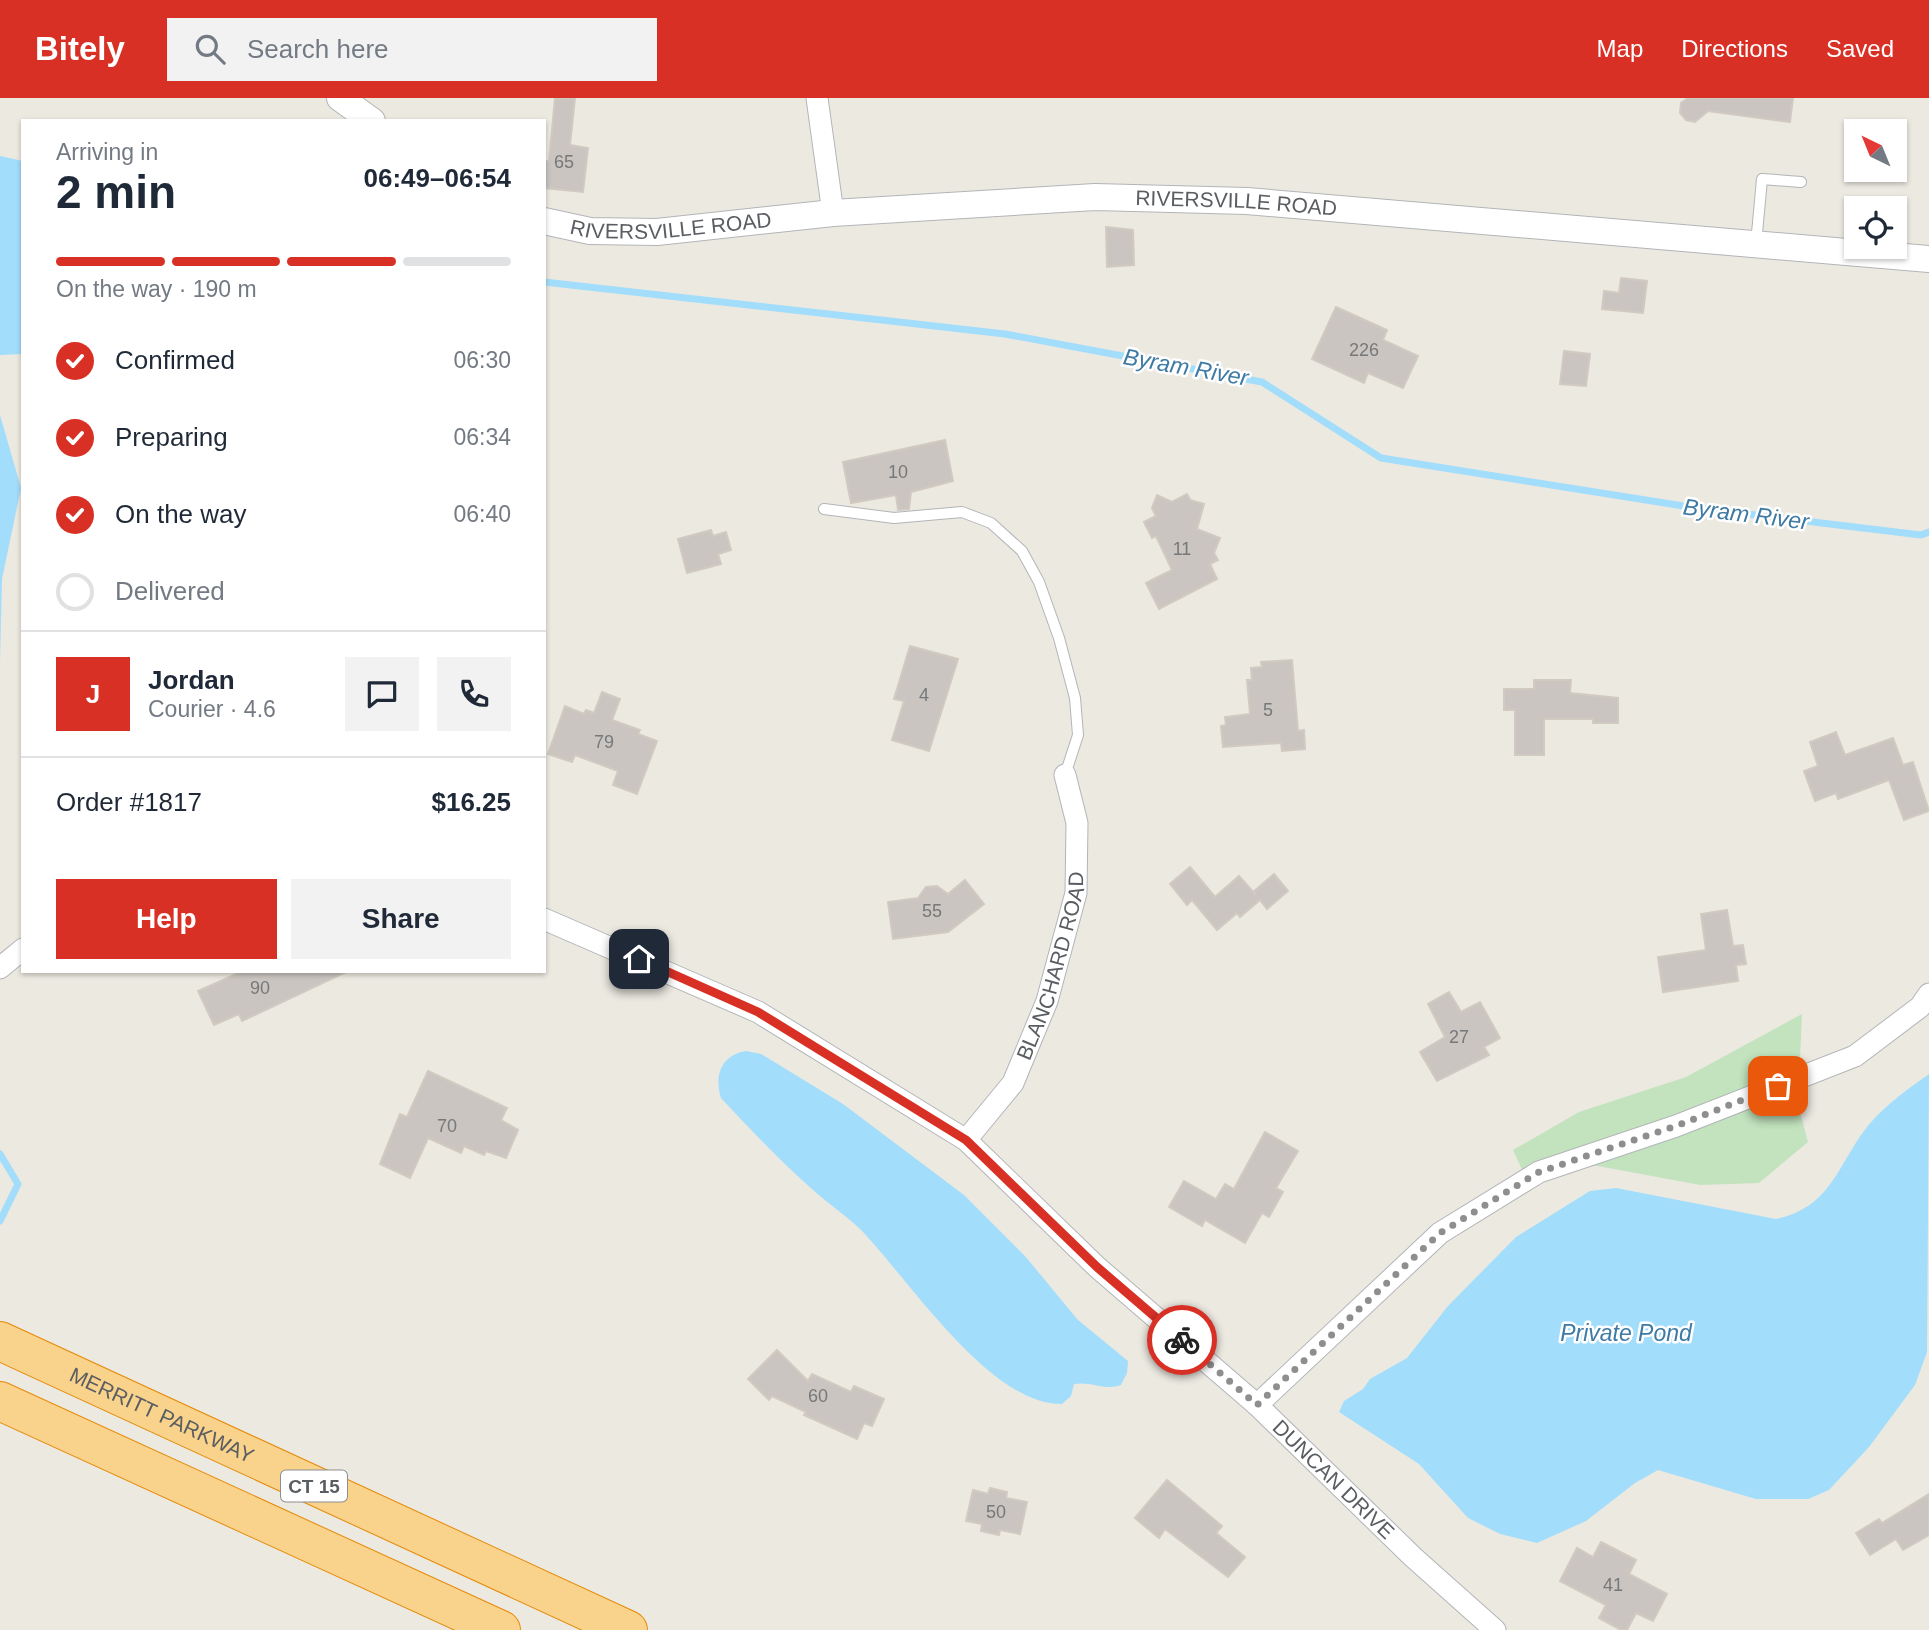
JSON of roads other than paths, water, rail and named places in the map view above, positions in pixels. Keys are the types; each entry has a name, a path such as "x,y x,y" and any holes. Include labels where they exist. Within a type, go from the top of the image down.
{"highway":[{"name":"MERRITT PARKWAY","path":"0,1341 628,1630"},
{"name":"CT 15","path":"0,1401 501,1630"}],"street":[{"path":"340,98 369,119"},
{"path":"817,98 833,213"},
{"name":"RIVERSVILLE ROAD","path":"546,221 590,231 657,232 833,213 1096,197 1247,201 1929,259"},
{"name":"BLANCHARD ROAD","path":"966,1140 1013,1083 1047,1001 1067,929 1076,892 1077,823 1065,775"},
{"name":"DUNCAN DRIVE","path":"546,920 758,1012 966,1140 1097,1267 1257,1405 1413,1557 1495,1630"},
{"path":"0,968 21,950"},
{"path":"1257,1405 1440,1233 1539,1172 1676,1126 1855,1056 1920,1007 1929,994"}],"lane":[{"path":"1756,244 1762,179 1801,182"},
{"path":"824,509 894,517 962,512 991,523 1022,551 1047,605 1075,698 1078,735 1065,775"}],"water":[{"path":"0,156 21,161 21,354 0,355"},
{"path":"0,415 21,488 2,579 0,662"},
{"path":"746,1051 761,1054 843,1104 964,1195 1025,1256 1078,1320 1128,1361 1127,1373 1121,1385 1109,1387 1074,1384 1071,1396 1062,1404 1034,1399 1006,1384 979,1362 926,1306 861,1230 788,1167 721,1098 718,1082 725,1062 737,1053"},
{"name":"Private Pond","path":"1929,1074 1927,1352 1915,1385 1869,1447 1829,1490 1808,1499 1756,1499 1658,1470 1635,1483 1586,1521 1537,1543 1500,1534 1468,1518 1419,1464 1339,1412 1344,1401 1363,1389 1370,1379 1407,1358 1448,1306 1516,1237 1590,1191 1616,1188 1776,1219 1793,1214 1807,1207 1828,1187 1875,1117"}],"waterway":[{"name":"Byram River","path":"546,282 1005,334 1262,382 1381,458 1690,507 1921,535 1929,532"},
{"path":"0,1154 18,1184 0,1221"}]}
